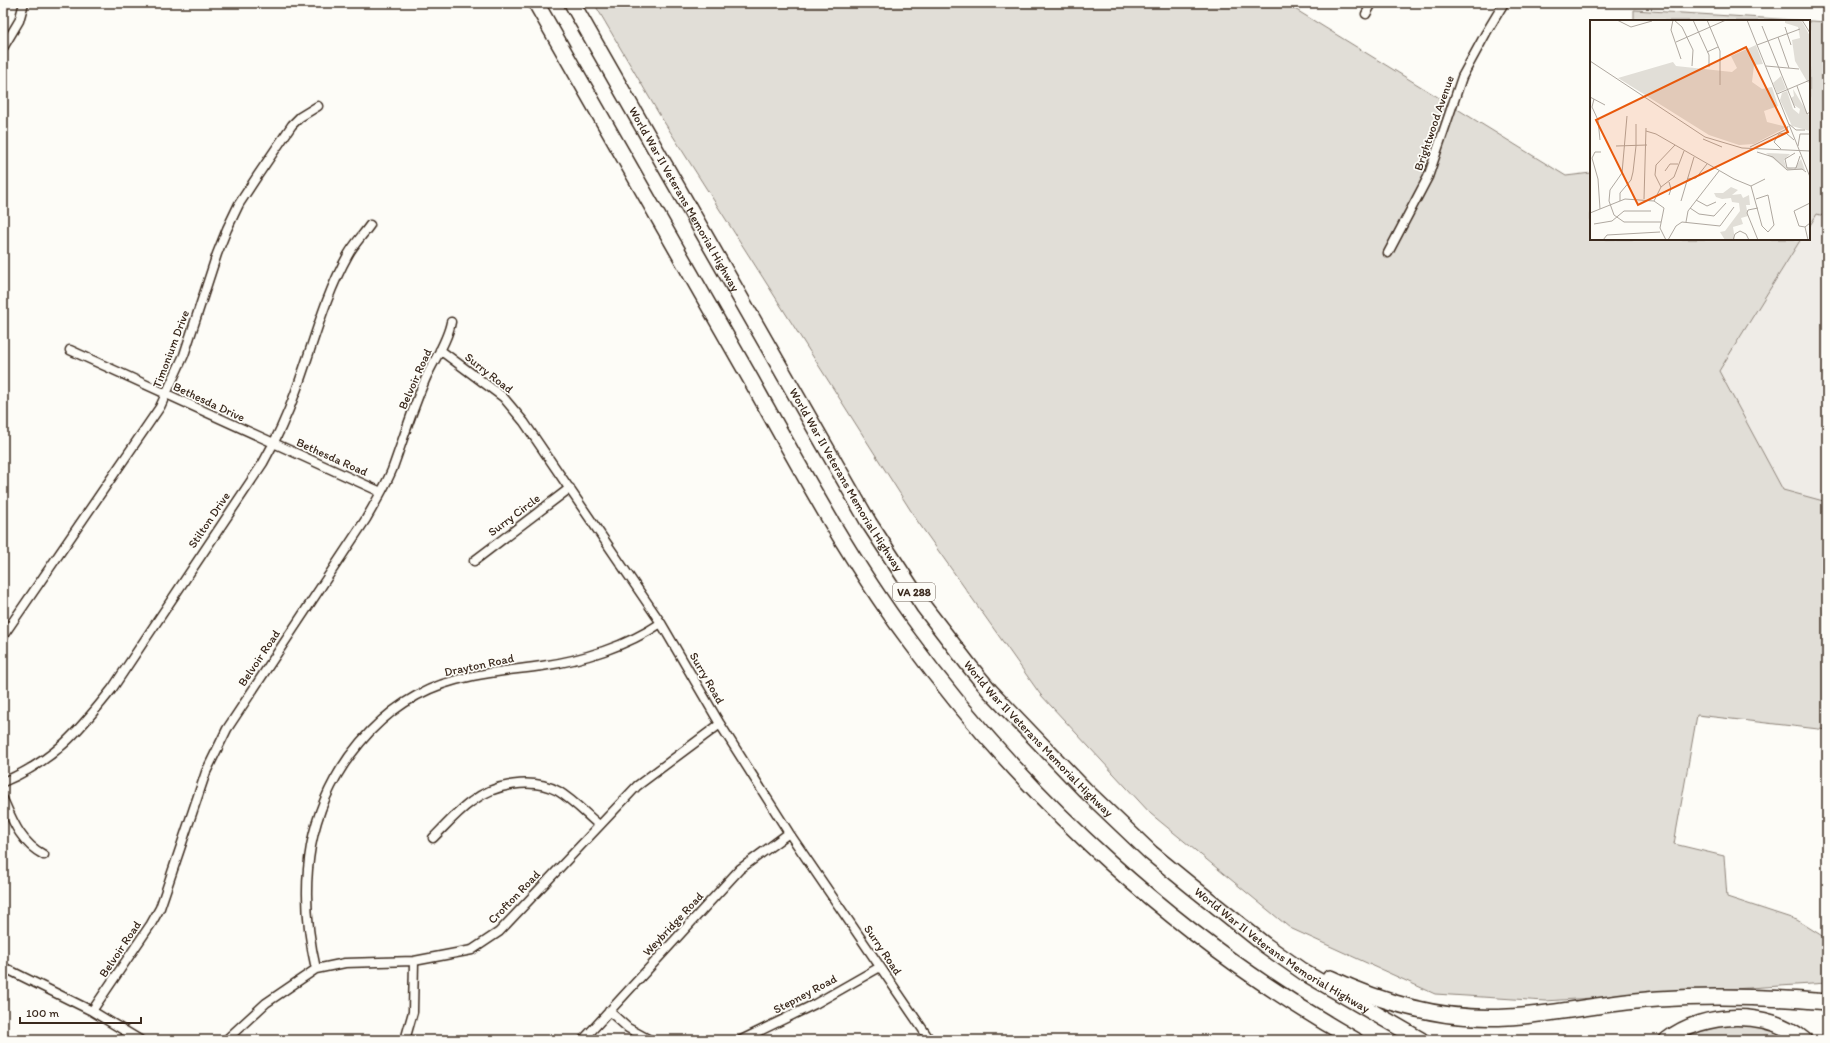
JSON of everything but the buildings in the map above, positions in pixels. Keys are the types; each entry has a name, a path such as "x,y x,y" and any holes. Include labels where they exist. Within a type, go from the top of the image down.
{"highway":[{"name":"VA 288","path":"536,3 818,499 879,598 936,675 1018,772 1079,833 1130,880 1202,938 1265,984 1302,1009 1355,1040"},
{"name":"World War II Veterans Memorial Highway","path":"572,3 854,496 924,607 990,691 1056,761 1114,819 1190,885 1266,945 1305,973 1421,1040"},
{"path":"1305,973 1322,975 1370,996 1412,1008 1439,1013 1489,1018 1532,1015 1619,1002 1707,996 1827,1002"},
{"path":"1667,1040 1694,1025 1730,1018 1745,1018 1776,1025 1804,1040"}],"street":[{"path":"3,48 19,21 24,3"},
{"path":"1366,14 1372,3"},
{"name":"Brightwood Avenue","path":"1388,253 1428,177 1462,77 1469,62 1504,3"},
{"name":"Timonium Drive","path":"3,636 134,445 166,395 184,355 217,254 239,204 292,125 300,117 318,106"},
{"name":"Stilton Drive","path":"3,782 48,758 68,741 89,719 116,682 263,463 274,444 296,392 336,278 349,253 370,225"},
{"name":"Belvoir Road","path":"92,1011 151,924 160,908 206,772 227,729 366,519 381,492 391,471 424,382 445,342 451,322"},
{"name":"Bethesda Drive","path":"70,350 274,444"},
{"name":"Surry Road","path":"440,350 503,397 524,422 661,623 720,724 789,833 930,1040"},
{"name":"Bethesda Road","path":"274,444 381,492"},
{"name":"Surry Circle","path":"474,561 570,488"},
{"name":"Drayton Road","path":"316,969 312,951 308,901 309,865 313,840 322,810 342,767 361,740 374,726 405,703 438,686 486,673 557,663 585,656 636,638 661,623"},
{"name":"Crofton Road","path":"226,1040 266,1003 316,969 345,963 414,961 472,950 499,932 637,786 720,724"},
{"path":"433,838 472,801 499,788 514,785 540,785 553,789 569,799 599,825"},
{"path":"3,800 21,837 35,850 44,855"},
{"name":"Weybridge Road","path":"583,1040 740,870 789,833"},
{"path":"404,1040 413,1012 414,961"},
{"path":"3,967 92,1011 140,1040"},
{"name":"Stepney Road","path":"741,1040 809,1007 880,967"},
{"path":"609,1012 628,1028 650,1040"}],"shaded area":[{"path":"594,3 1285,3 1566,176 1590,173 1590,240 1800,240 1719,371 1783,490 1827,502 1827,730 1697,715 1674,844 1724,856 1727,897 1797,920 1827,939 1827,983 1545,1001 1435,994 1290,928 1151,814 1040,694 918,522 659,114"},
{"path":"1634,10 1795,20 1634,20"},
{"path":"1810,21 1827,22 1827,217 1817,214 1810,225"},
{"path":"1817,214 1827,217 1827,502 1783,490 1719,371 1800,240 1810,240 1810,225"},
{"path":"1717,1023 1762,1026 1792,1040 1680,1040"}]}
